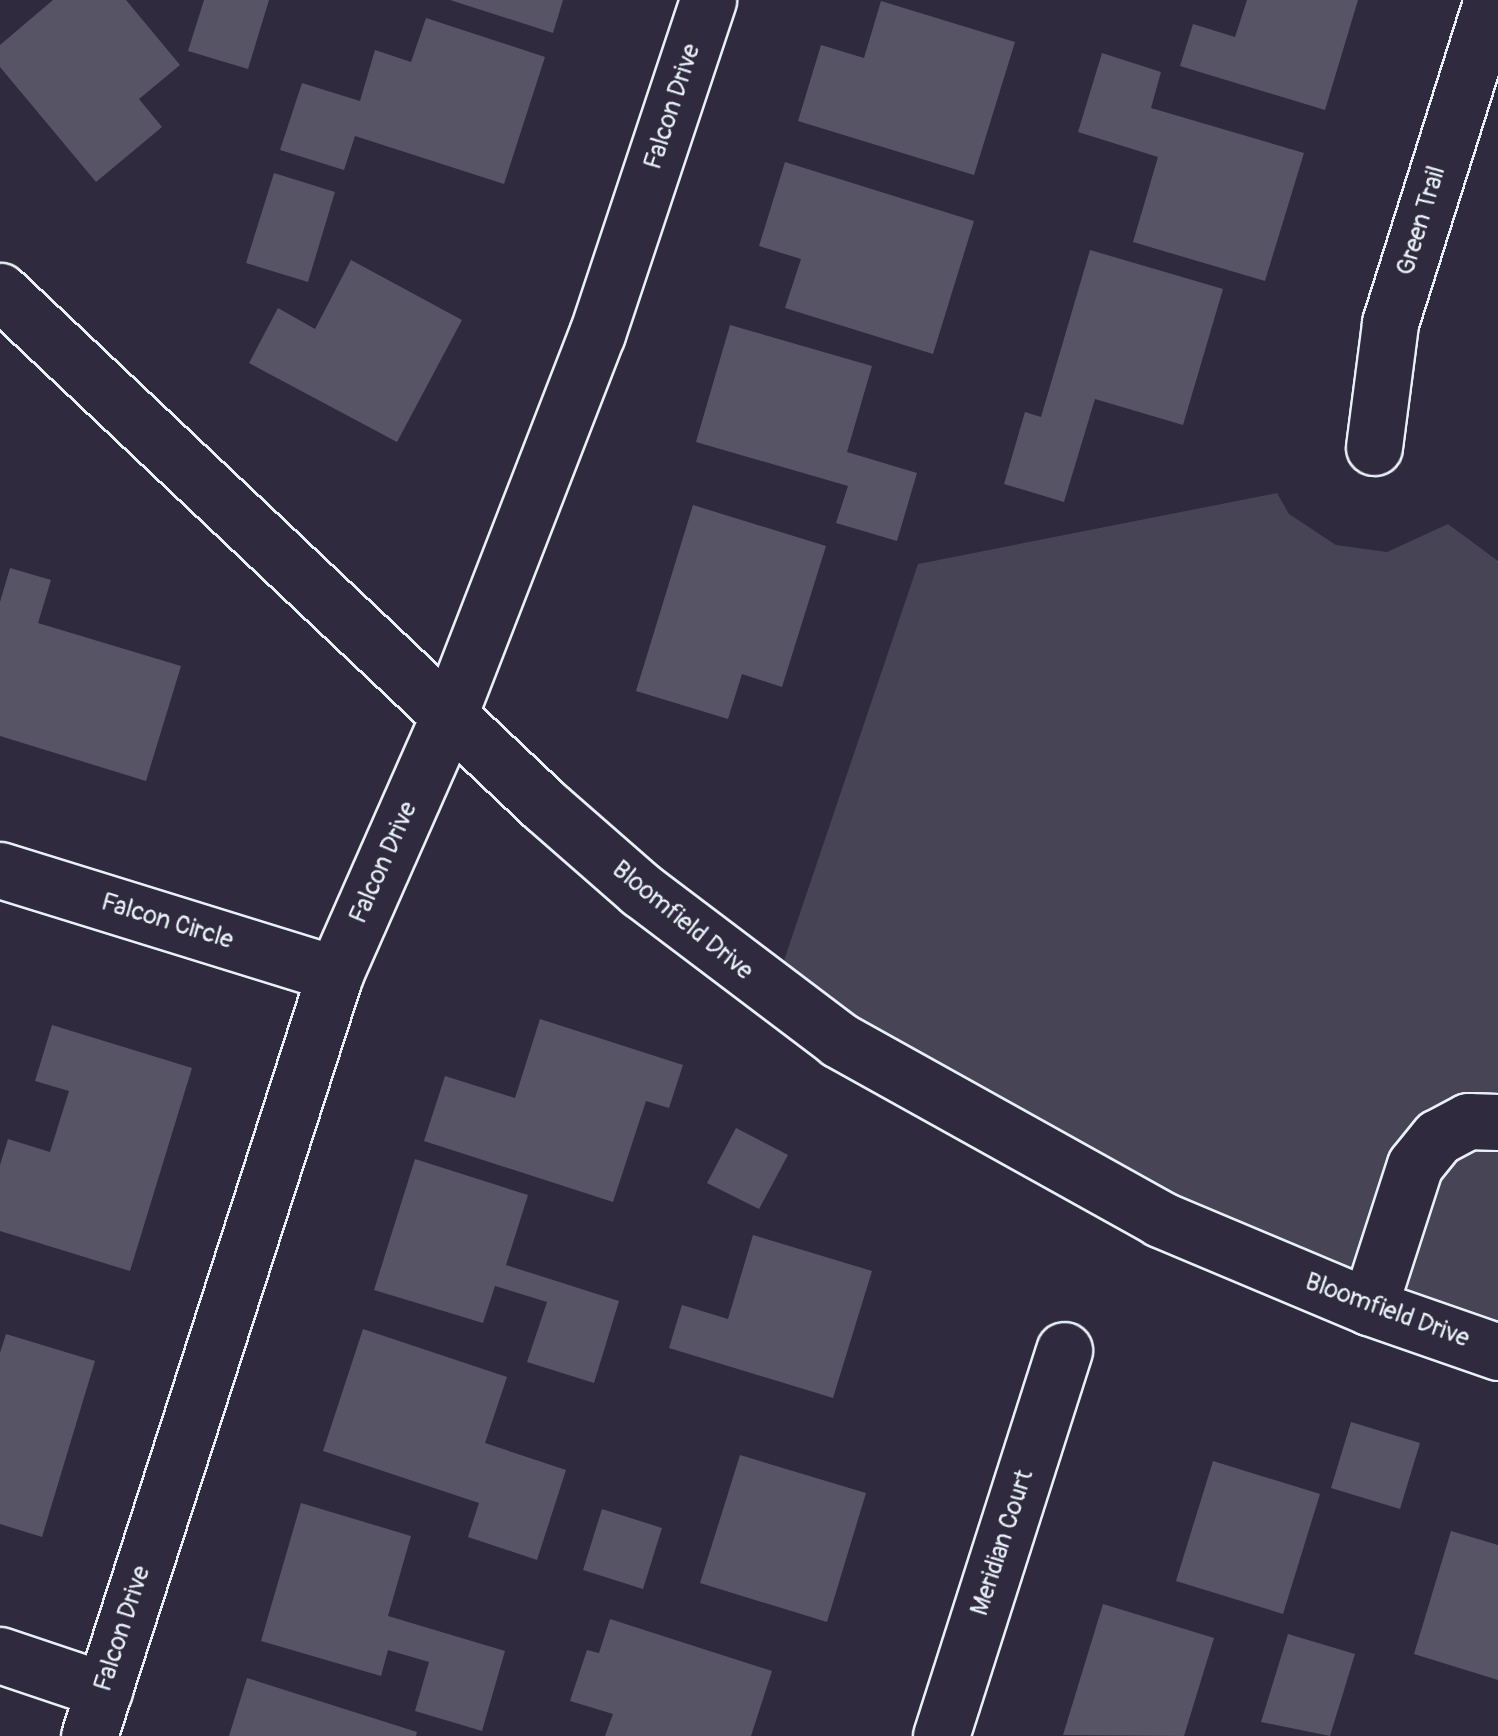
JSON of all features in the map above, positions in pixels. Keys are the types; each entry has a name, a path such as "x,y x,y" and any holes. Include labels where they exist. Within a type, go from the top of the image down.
{"street":[{"name":"Falcon Drive","path":"96,1713 334,974 449,715 597,334 708,0"},
{"name":"Green Trail","path":"1374,447 1390,323 1492,0"},
{"name":"Bloomfield Drive","path":"0,291 449,715 641,890 838,1040 1160,1219 1369,1308 1498,1352"},
{"name":"Falcon Circle","path":"0,870 334,974"},
{"path":"1369,1308 1415,1164 1438,1138 1468,1121 1498,1122"},
{"name":"Meridian Court","path":"941,1736 1064,1350"},
{"path":"0,1655 96,1713"}],"shaded area":[{"path":"1277,493 1289,514 1336,545 1387,552 1448,524 1498,561 1498,1352 1369,1307 773,993 918,564"}],"building":[{"path":"53,0 126,0 180,65 139,99 162,127 96,182 0,67 0,45"},
{"path":"204,0 269,0 248,69 188,51"},
{"path":"450,0 563,0 553,33"},
{"path":"1247,0 1358,0 1325,110 1180,66 1193,24 1235,37"},
{"path":"881,1 1015,42 974,175 798,121 821,45 864,58"},
{"path":"426,18 545,57 504,184 355,136 344,170 280,150 302,83 360,101 375,50 411,62"},
{"path":"1102,53 1161,72 1151,108 1304,153 1265,281 1133,242 1158,157 1078,132"},
{"path":"785,162 974,221 933,354 785,308 801,259 759,246"},
{"path":"274,173 335,192 308,282 246,263"},
{"path":"1090,250 1223,289 1183,425 1095,399 1064,502 1004,484 1025,412 1041,417"},
{"path":"351,260 462,320 397,442 249,363 278,308 315,329"},
{"path":"730,325 872,366 847,452 917,473 897,541 836,523 848,486 696,442"},
{"path":"693,505 826,546 782,687 742,674 728,719 636,691"},
{"path":"10,568 51,580 38,623 181,666 146,781 0,736 0,602"},
{"path":"540,1019 683,1065 669,1108 646,1101 613,1202 424,1141 445,1076 515,1098"},
{"path":"52,1025 192,1068 130,1271 0,1231 0,1165 8,1139 50,1152 69,1091 35,1081"},
{"path":"736,1128 788,1155 759,1209 707,1183"},
{"path":"415,1159 528,1195 506,1265 619,1301 594,1383 527,1362 547,1302 495,1286 483,1323 374,1290"},
{"path":"753,1235 872,1271 833,1398 669,1348 682,1305 728,1319"},
{"path":"363,1329 507,1377 485,1443 566,1470 537,1560 468,1537 479,1503 323,1451"},
{"path":"6,1334 95,1361 42,1537 0,1524 0,1353"},
{"path":"1351,1422 1420,1443 1400,1509 1331,1488"},
{"path":"740,1455 866,1493 827,1622 700,1583"},
{"path":"1213,1461 1320,1494 1283,1614 1176,1581"},
{"path":"301,1503 411,1536 388,1616 505,1651 482,1731 415,1711 429,1662 388,1650 381,1676 261,1641"},
{"path":"602,1509 662,1528 643,1589 583,1570"},
{"path":"1451,1531 1498,1545 1498,1680 1414,1654"},
{"path":"1103,1604 1214,1638 1184,1736 1063,1735"},
{"path":"610,1619 772,1671 751,1736 605,1736 613,1714 570,1701 587,1650 599,1653"},
{"path":"1288,1634 1355,1654 1330,1736 1261,1722"},
{"path":"247,1678 417,1732 416,1736 229,1736"}]}
